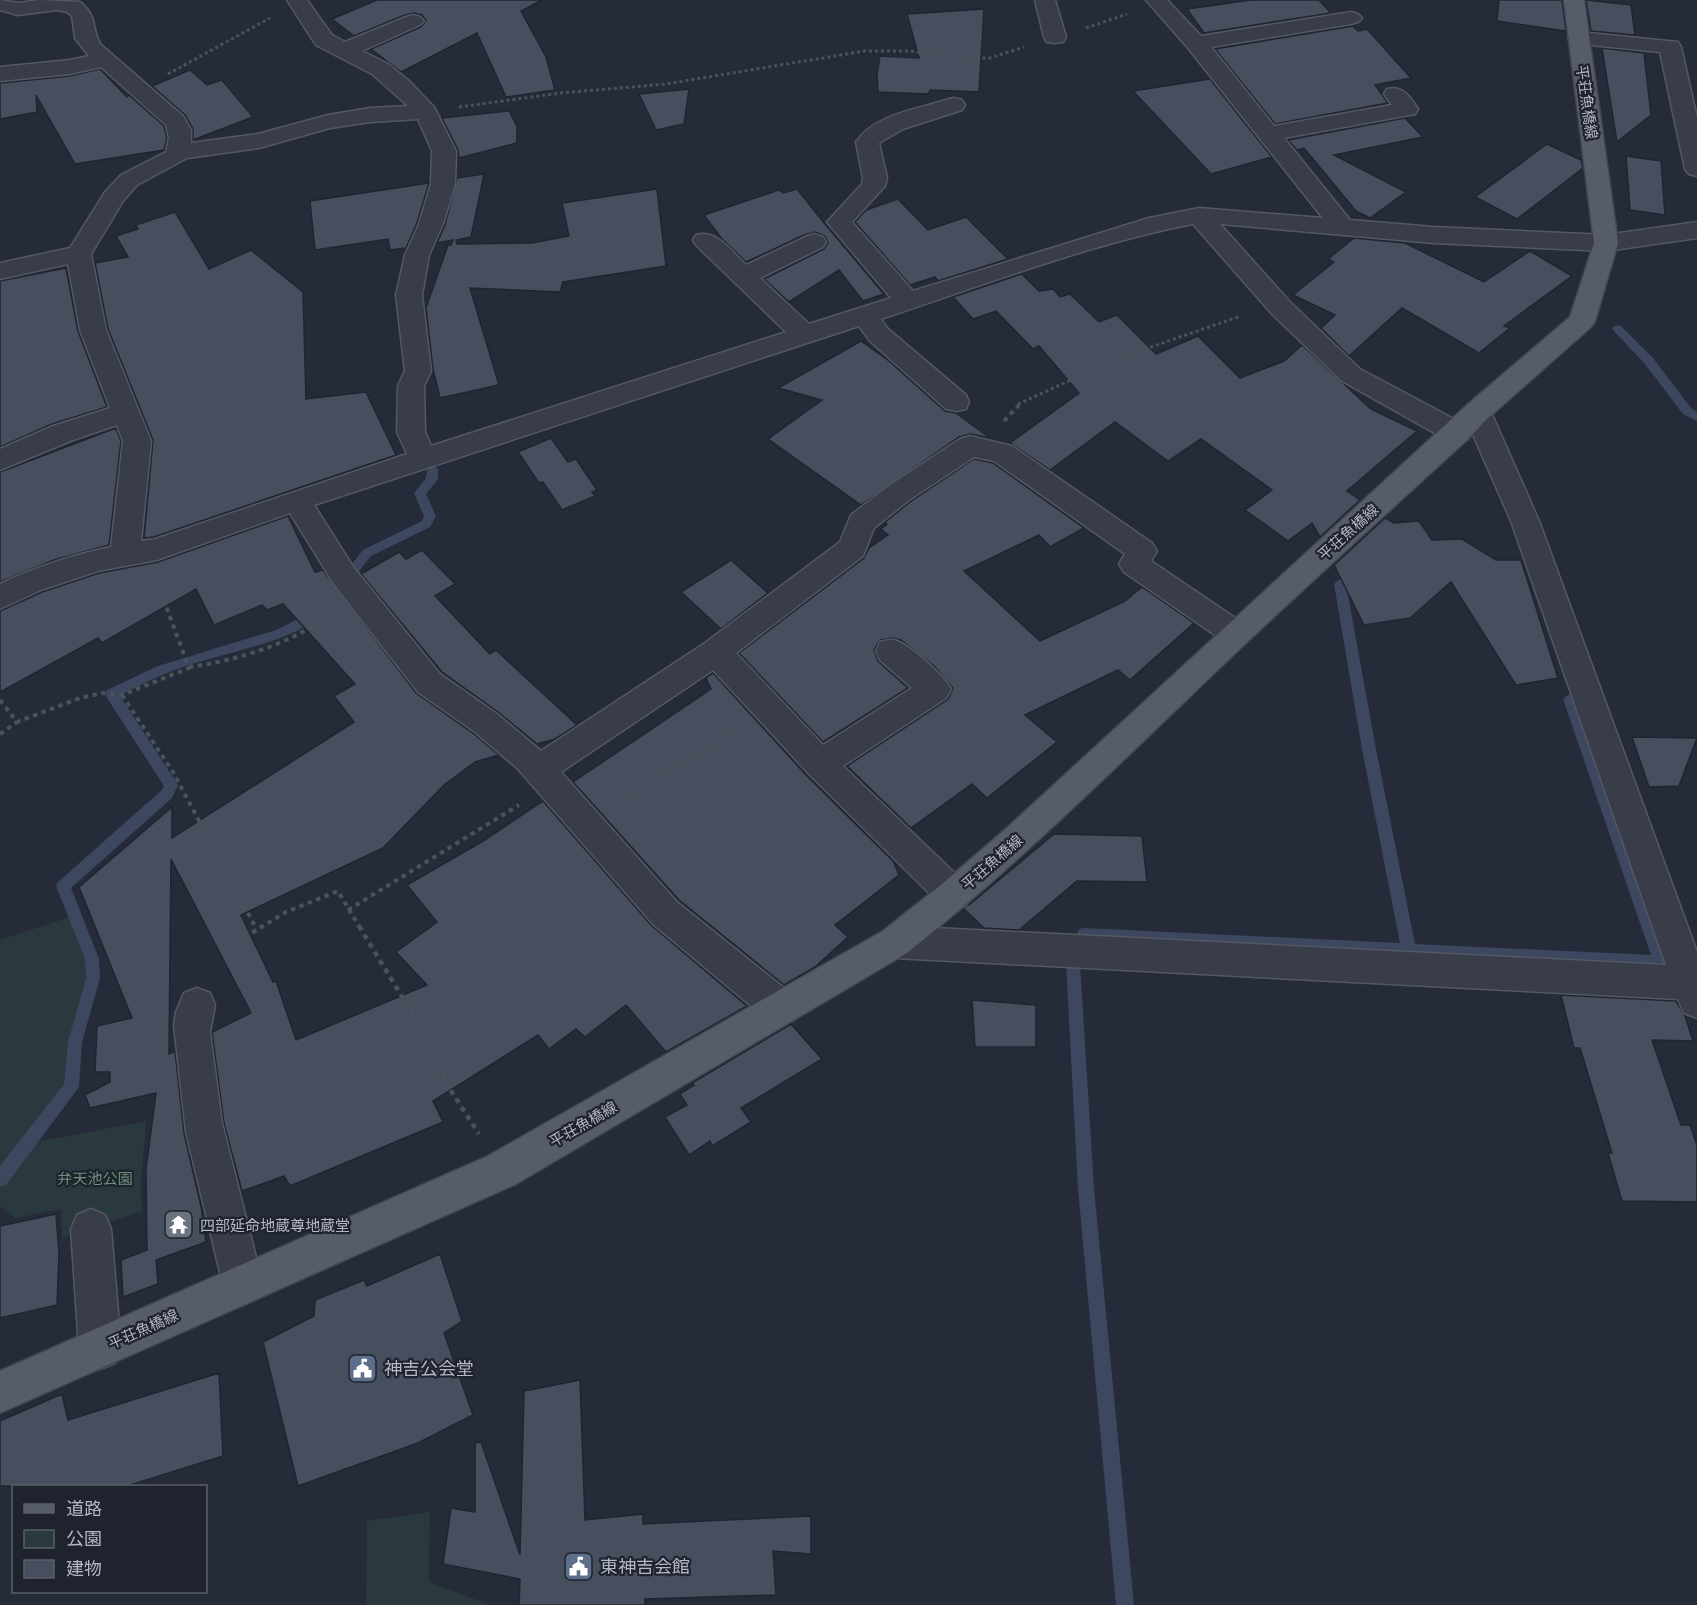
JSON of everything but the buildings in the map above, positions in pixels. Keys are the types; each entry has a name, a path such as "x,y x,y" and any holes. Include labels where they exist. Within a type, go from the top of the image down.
{"main road":[{"name":"平荘魚橋線","path":"0,1392 502,1170 894,942 954,895 1020,837 1236,634 1467,422 1582,321 1606,243 1574,0"}],"street":[{"path":"1046,0 1055,37"},
{"path":"298,1 324,40 380,69 401,86 426,112 444,151 443,184 431,224 417,255 409,295 418,371 411,386 411,432 423,460"},
{"path":"1157,1 1196,43 1267,135 1342,226"},
{"path":"0,3 18,9 56,4 73,6 82,14 86,38 93,49 180,129 182,142 177,155 111,190 79,254 93,330 136,441 125,554"},
{"path":"1196,43 1351,18"},
{"path":"343,51 412,21"},
{"path":"1579,38 1670,47 1697,169"},
{"path":"0,74 70,67 105,59"},
{"path":"1267,135 1407,110 1395,94"},
{"path":"909,302 839,222 873,186 875,178 867,142 871,137 896,125 954,105"},
{"path":"177,152 259,141 328,122 370,115 426,112"},
{"path":"0,598 31,582 101,558 157,549 296,500 1158,223 1199,215 1434,235 1606,243 1697,230"},
{"path":"894,942 1694,992 1525,521 1467,422 1351,375 1278,304 1199,215"},
{"path":"705,240 806,336"},
{"path":"742,277 814,242"},
{"path":"0,271 79,254"},
{"path":"866,316 879,335 956,402"},
{"path":"0,460 63,433 125,413"},
{"path":"543,776 716,652 853,548 861,522 899,493 970,446 1002,453 1055,488 1142,551 1134,564 1236,634"},
{"path":"296,500 347,580 429,683 486,723 529,759 665,912 781,1008"},
{"path":"820,764 935,689 891,651"},
{"path":"716,652 820,764 954,895"},
{"path":"197,1005 193,1014 192,1031 200,1107 205,1135 229,1216 243,1285"},
{"path":"91,1229 100,1348"}],"path":[{"path":"139,90 298,1"},
{"path":"426,112 561,93 666,84 773,69 865,51 911,51 956,58 990,58 1157,1"},
{"path":"1004,422 1017,405 1122,357 1278,304"},
{"path":"157,549 149,562 189,668"},
{"path":"0,734 17,722 60,705 103,693 122,695 189,668 287,641 324,621 347,580"},
{"path":"122,695 173,772 256,928"},
{"path":"0,700 17,722"},
{"path":"585,822 769,709"},
{"path":"348,910 480,831 536,794 543,776"},
{"path":"235,943 256,928 286,912 338,891 444,1066 444,1080 502,1170"}],"green space":[{"name":"弁天池公園","path":"70,917 88,961 89,976 78,1014 65,1089 21,1145 146,1121 141,1184 142,1211 62,1238 61,1209 16,1218 0,1206 0,940"},
{"path":"430,1512 429,1582 490,1605 366,1605 367,1521"}],"waterway":[{"path":"1617,328 1649,361 1687,411 1697,417"},
{"path":"344,582 367,553 426,524 430,516 420,493 432,479 432,469"},
{"path":"1340,584 1369,749 1409,950"},
{"path":"0,1179 71,1087 75,1042 93,978 92,959 63,886 167,794 171,785 112,694 162,669 280,634 316,615"},
{"path":"1409,950 1661,962 1569,699"},
{"path":"1084,934 1409,950"},
{"path":"1073,964 1086,1188 1125,1605"}],"place":[{"name":"四部延命地蔵尊地蔵堂","path":"179,1225"},
{"name":"神吉公会堂","path":"363,1368"},
{"name":"東神吉会館","path":"579,1566"}]}
